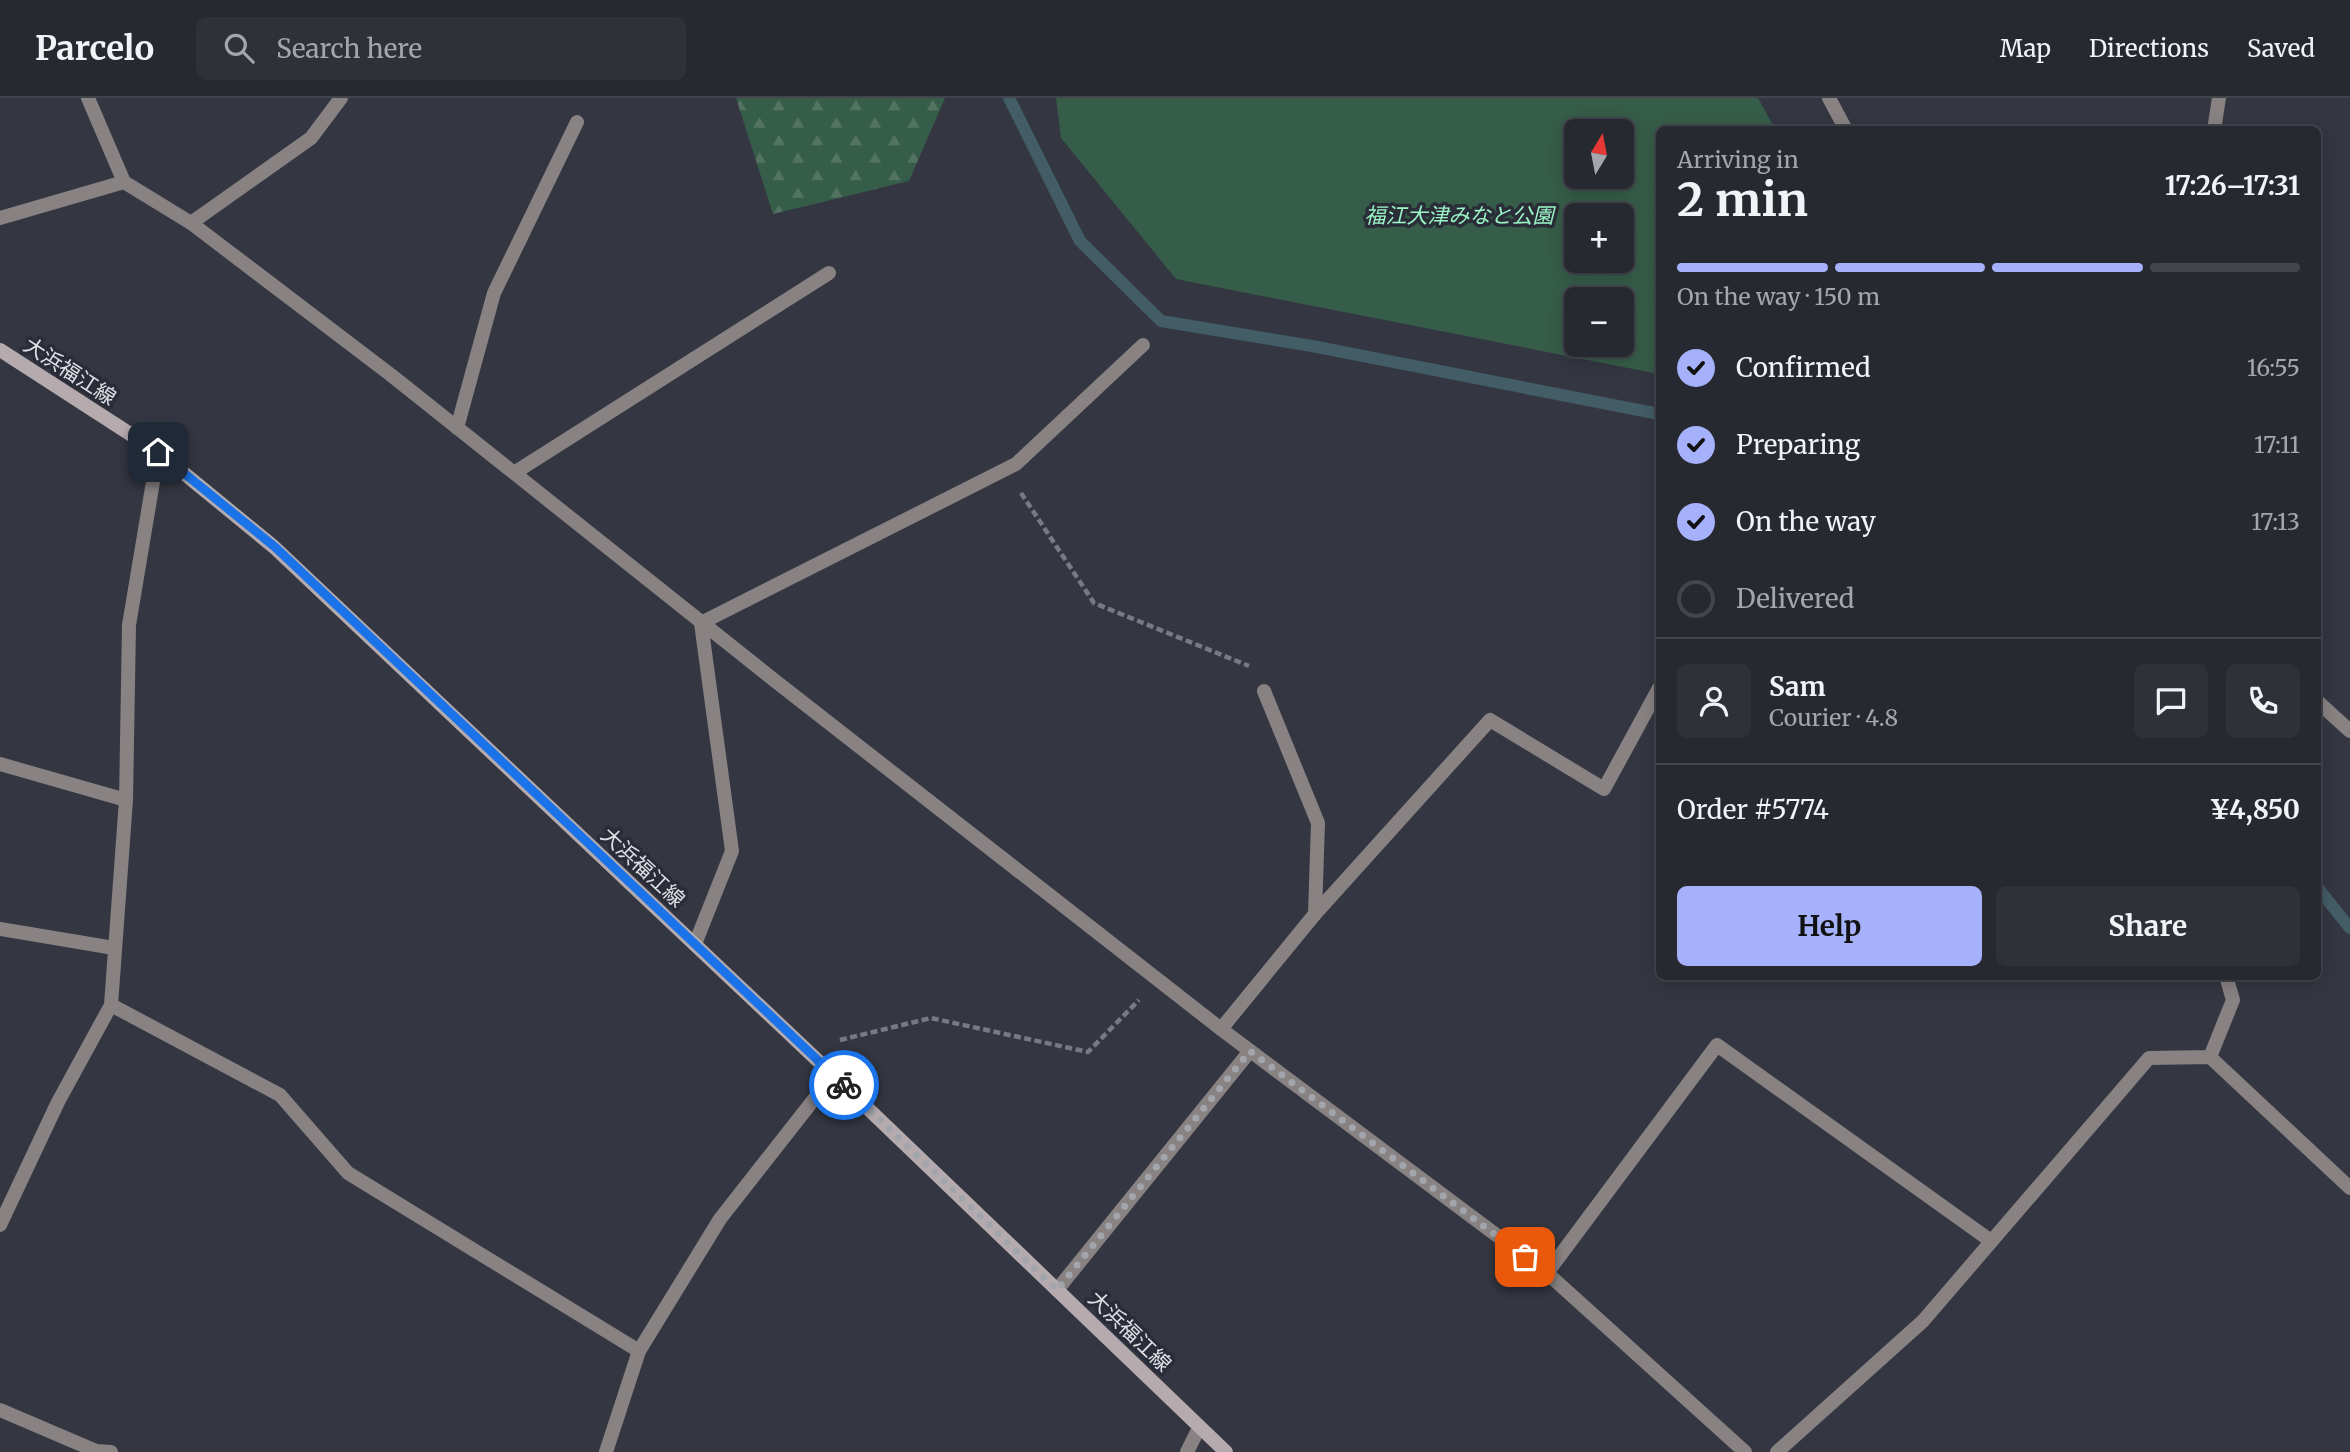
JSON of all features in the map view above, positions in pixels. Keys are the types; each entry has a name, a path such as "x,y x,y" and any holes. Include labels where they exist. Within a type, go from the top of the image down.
{"main road":[{"name":"大浜福江線","path":"0,350 158,452 275,547 805,1048 1226,1452"}],"street":[{"path":"88,98 124,182 191,223 457,428 701,623 1221,1029 1547,1273 1745,1452"},
{"path":"191,223 311,138 341,98"},
{"path":"1829,98 1844,126"},
{"path":"2214,126 2218,98"},
{"path":"457,428 494,293 577,122"},
{"path":"0,218 124,182"},
{"path":"514,473 829,274"},
{"path":"701,623 1016,464 1143,345"},
{"path":"0,1225 58,1102 111,1005 127,800 129,625 158,452"},
{"path":"695,944 732,851 701,623"},
{"path":"1264,691 1318,823 1315,914"},
{"path":"1221,1029 1315,914 1490,720 1604,789 1656,694"},
{"path":"2321,705 2350,731"},
{"path":"0,764 127,800"},
{"path":"0,929 114,948"},
{"path":"2210,1057 2233,1000 2227,980"},
{"path":"111,1005 280,1096 348,1173 639,1351"},
{"path":"1547,1273 1717,1045 1992,1241"},
{"path":"1057,1290 1250,1051"},
{"path":"1777,1452 1923,1321 2150,1058 2210,1057 2350,1188"},
{"path":"606,1452 639,1351 720,1219 833,1075"},
{"path":"0,1410 96,1451 111,1452"},
{"path":"1187,1452 1199,1428"}],"path":[{"path":"1005,469 1094,603 1249,666 1264,691"},
{"path":"805,1048 931,1018 1088,1052 1159,980"}],"green space":[{"path":"736,98 945,98 909,181 773,214"},
{"name":"福江大津みなと公園","path":"1056,98 1758,98 1773,126 1656,126 1656,373 1573,357 1634,357 1634,287 1564,287 1564,355 1176,279 1061,138"}],"waterway":[{"path":"1009,98 1080,241 1161,321 1312,346 1656,413"},
{"path":"2321,892 2350,928"}],"way so far":[{"path":"844,1085 1057,1290 1250,1051 1525,1257"}],"route":[{"path":"158,452 275,547 844,1085"}]}
